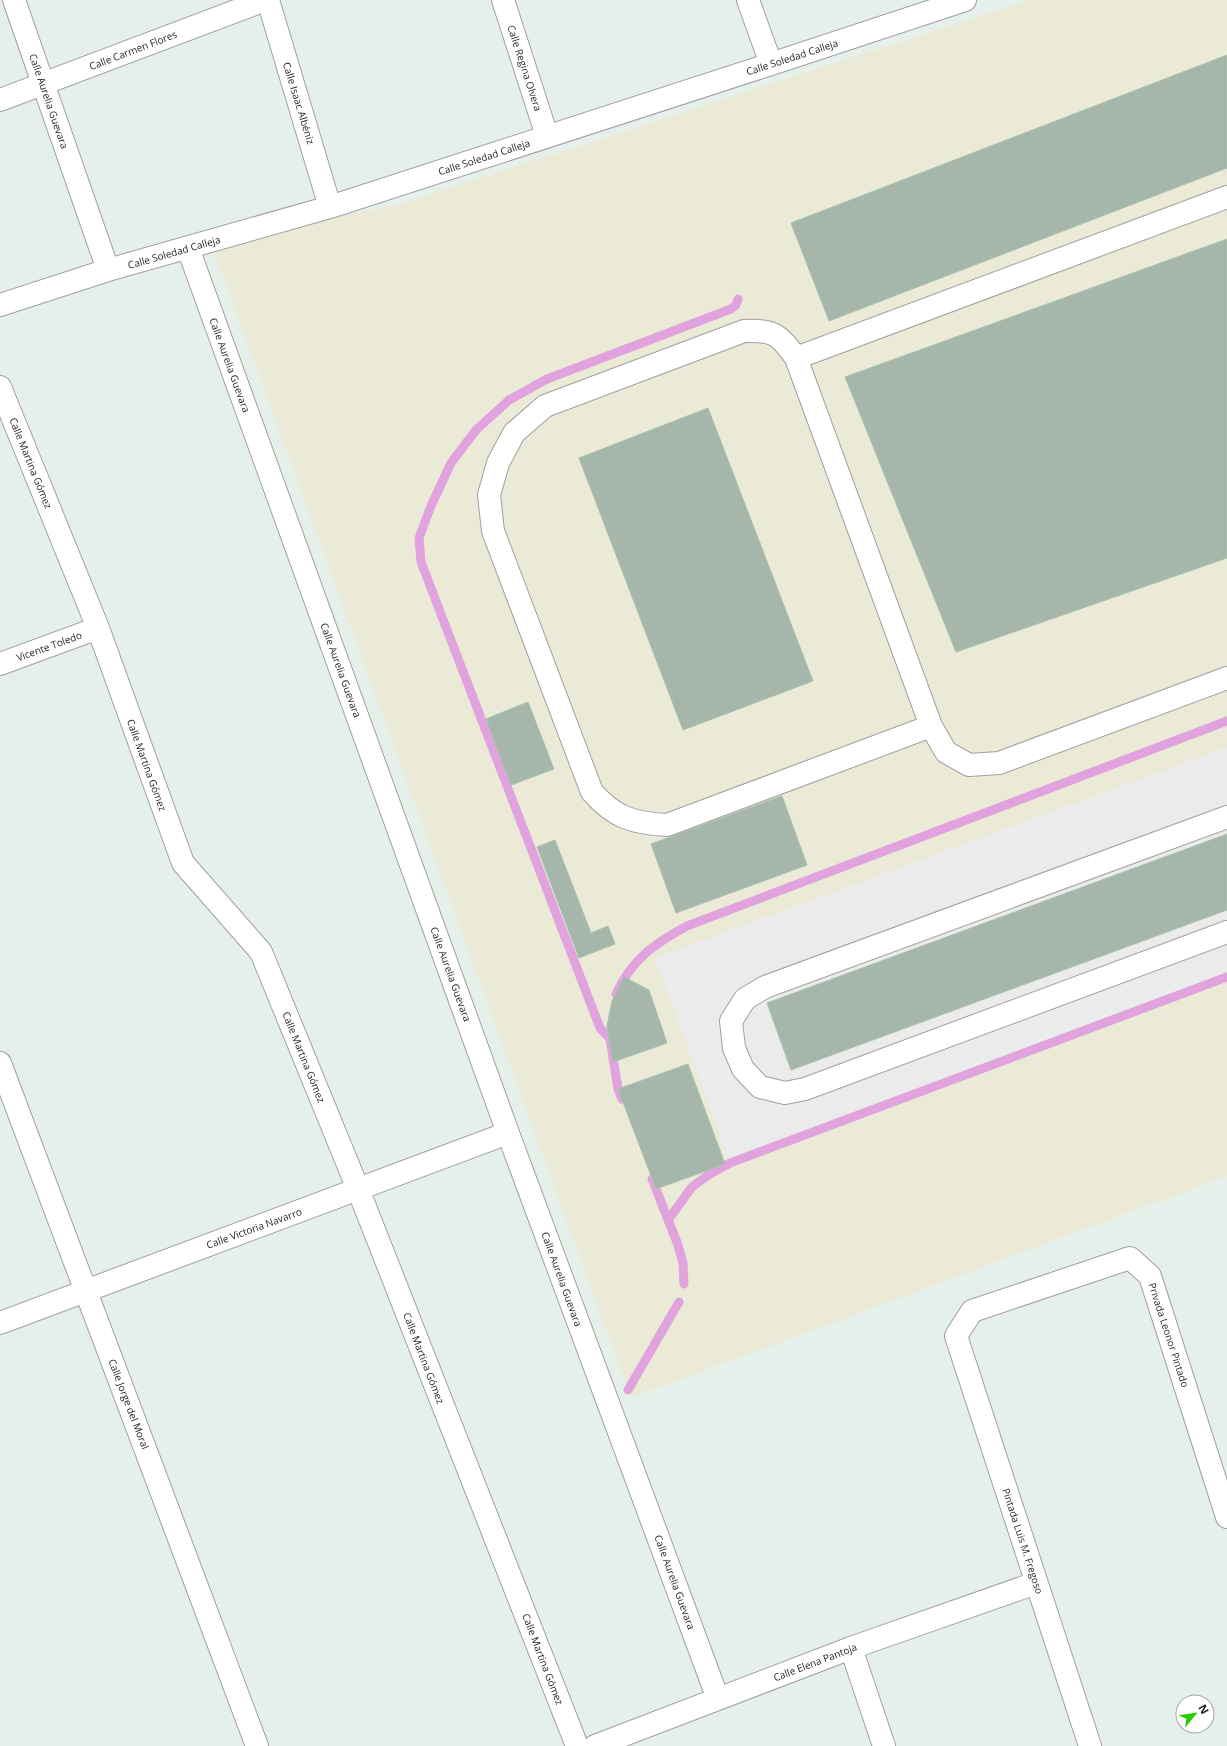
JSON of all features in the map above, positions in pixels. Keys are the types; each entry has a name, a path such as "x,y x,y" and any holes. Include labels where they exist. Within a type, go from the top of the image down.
{"street":[{"name":"Calle Aurelia Guevara","path":"14,0 108,270"},
{"name":"Calle Carmen Flores","path":"0,100 267,0"},
{"name":"Calle Isaac Albéniz","path":"267,0 330,207"},
{"name":"Calle Regina Olvera","path":"503,0 547,136"},
{"path":"748,0 771,64"},
{"name":"Calle Soledad Calleja","path":"0,305 108,270 330,207 965,0"},
{"path":"796,358 1227,197"},
{"name":"Calle Aurelia Guevara","path":"188,248 508,1133 718,1699"},
{"path":"931,726 666,825 642,824 605,807 592,792 493,531 489,495 498,462 514,433 545,406 744,331 765,331 783,340 796,358 931,726 946,752 969,765 999,763 1227,678"},
{"name":"Calle Martina Gómez","path":"0,387 98,628 183,863 261,952 358,1189 577,1746"},
{"name":"Vicente Toledo","path":"0,664 98,628"},
{"path":"1227,817 765,986 745,999 731,1021 734,1048 742,1069 760,1087 785,1093 805,1089 1227,932"},
{"name":"Calle Jorge del Moral","path":"0,1063 257,1746"},
{"name":"Calle Victoria Navarro","path":"0,1323 508,1133"},
{"name":"Privada Leonor Pintado","path":"956,1336 972,1311 1130,1258 1150,1276 1227,1516"},
{"name":"Pintada Luis M. Fregoso","path":"956,1336 1090,1746"},
{"name":"Calle Elena Pantoja","path":"595,1746 851,1648 1036,1583"},
{"path":"851,1648 884,1746"}],"shaded area":[{"path":"1029,0 1227,0 1227,1176 631,1398 211,243 404,203"},
{"path":"1227,747 1227,977 730,1163 655,958"}],"building":[{"path":"1227,55 1227,168 829,321 791,223"},
{"path":"1227,239 1227,558 956,652 845,377"},
{"path":"708,408 813,681 683,730 579,458"},
{"path":"528,702 554,769 511,785 486,719"},
{"path":"782,796 807,865 676,913 651,844"},
{"path":"1227,834 1227,910 791,1070 767,1003"},
{"path":"555,840 591,933 608,926 615,944 579,958 537,847"},
{"path":"624,977 649,990 667,1043 613,1062 607,1026 612,1001"},
{"path":"688,1064 725,1164 656,1189 618,1089"}],"waterway":[{"path":"622,1099 618,1089 610,1039 600,1028 421,562 419,538 431,506 451,463 476,430 509,400 547,379 731,309 736,305 738,299"},
{"path":"616,994 629,971 645,954 664,939 687,926 1227,721"},
{"path":"668,1220 692,1187 708,1175 730,1163 1227,977"},
{"path":"652,1179 678,1245 683,1263 684,1284"},
{"path":"628,1390 679,1302"}]}
